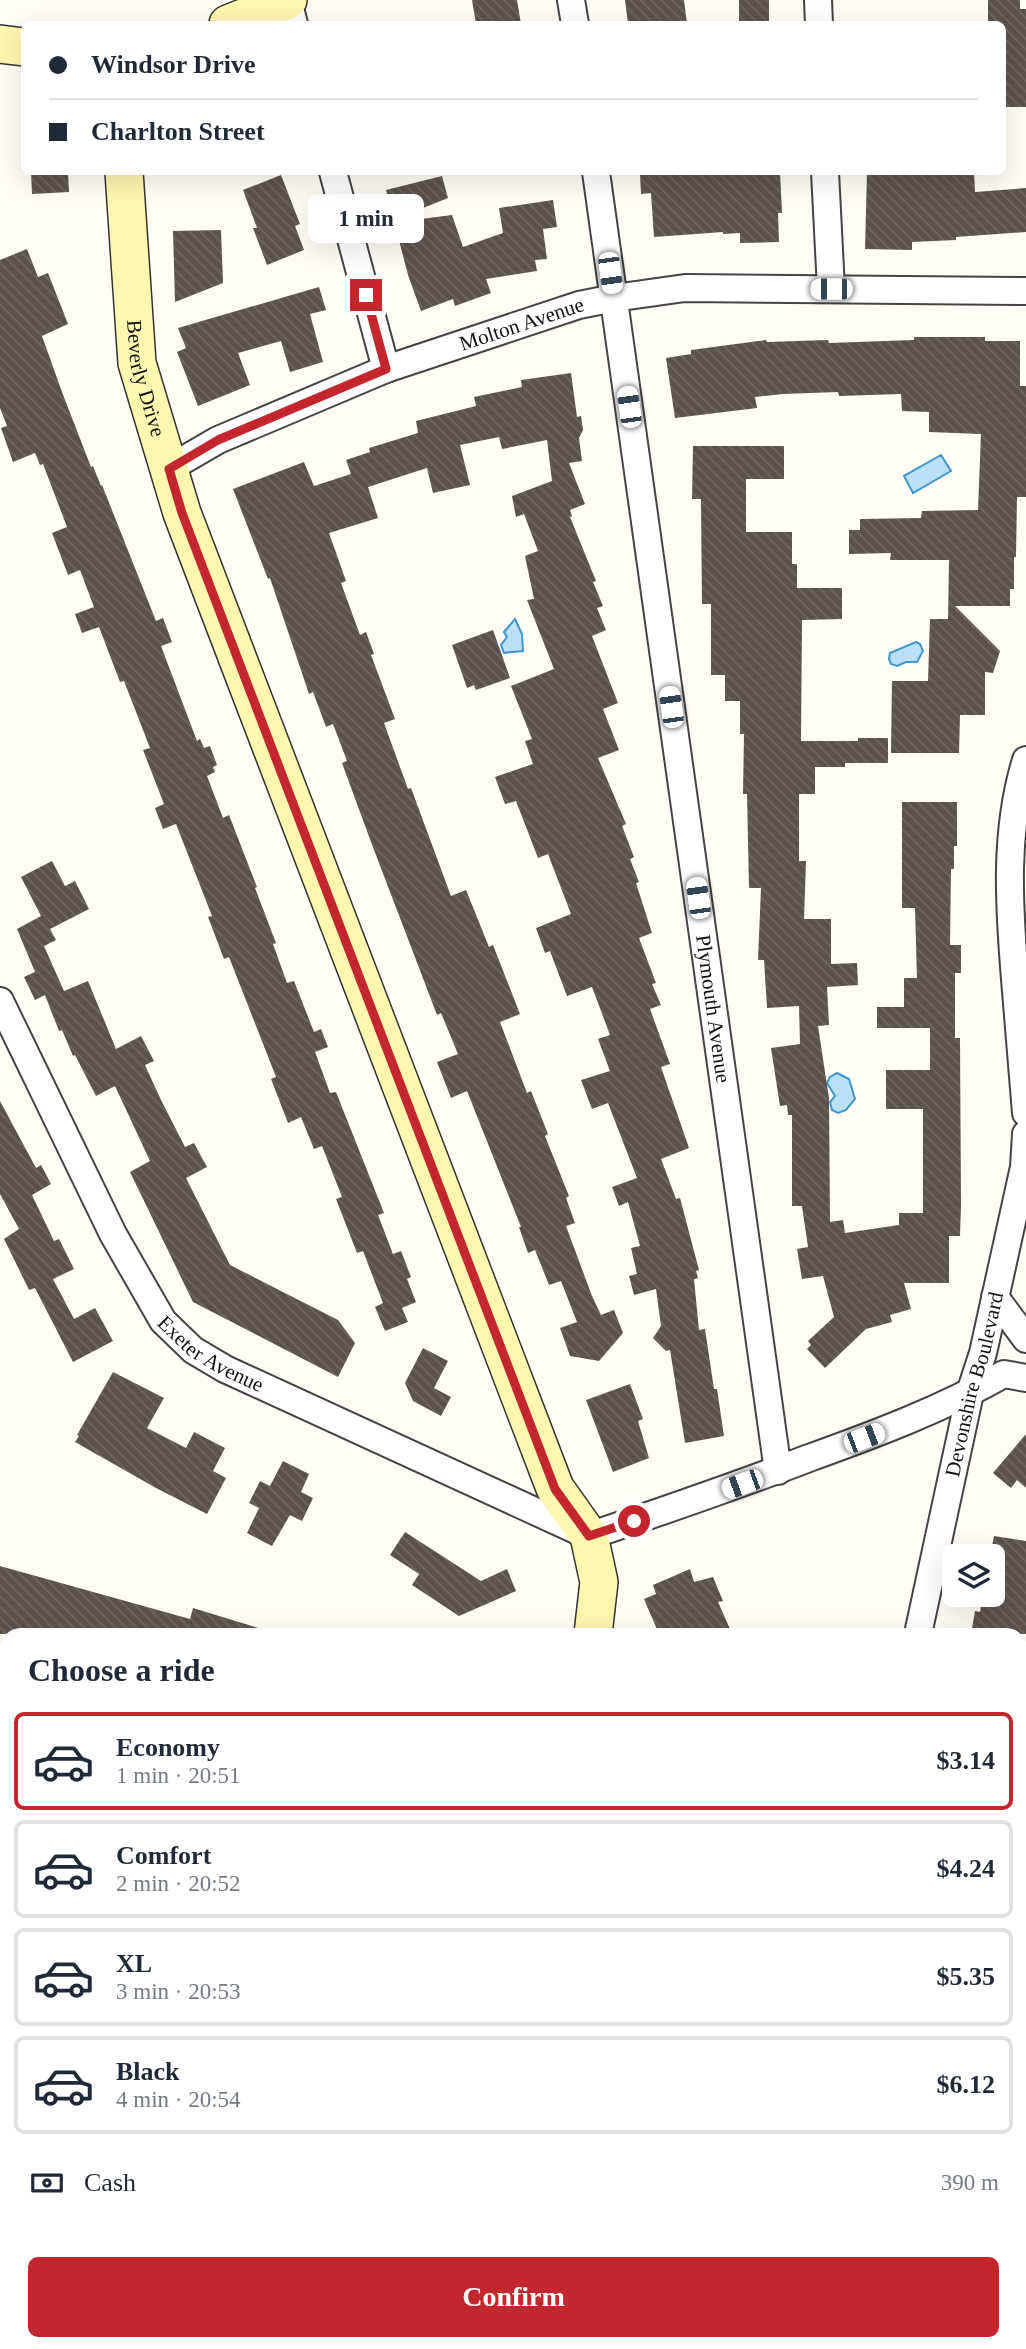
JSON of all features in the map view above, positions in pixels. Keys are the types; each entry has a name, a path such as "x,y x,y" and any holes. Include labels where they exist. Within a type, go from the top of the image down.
{"street":[{"path":"236,21 288,0 293,21"},
{"path":"571,0 574,21"},
{"path":"818,0 819,21"},
{"path":"0,44 21,47"},
{"name":"Beverly Drive","path":"124,175 137,363 187,526 555,1489 589,1536 599,1582 594,1628"},
{"path":"335,175 386,369"},
{"name":"Plymouth Avenue","path":"596,175 778,1471"},
{"path":"825,175 831,289"},
{"name":"Molton Avenue","path":"169,469 218,440 386,369 579,305 685,288 1026,291"},
{"path":"1026,760 1018,787 1011,844 1010,914 1026,1113"},
{"name":"Exeter Avenue","path":"0,1001 113,1234 163,1321 192,1350 225,1369 589,1536"},
{"name":"Devonshire Boulevard","path":"919,1628 970,1393 982,1353 1024,1167 1026,1134"},
{"path":"995,1297 1026,1339"},
{"path":"589,1536 778,1471 883,1431 970,1393 1004,1374 1026,1378"}],"water":[{"path":"941,455 951,471 913,493 904,476"},
{"path":"515,619 522,634 523,651 504,653 501,645 507,637 504,632"},
{"path":"916,642 923,651 917,662 906,662 897,666 891,664 890,653"},
{"path":"837,1073 849,1079 855,1099 846,1110 838,1113 832,1110 830,1102 835,1096 827,1083 830,1077"}],"building":[{"path":"472,0 517,0 520,21 476,21"},
{"path":"625,0 684,0 687,21 628,21"},
{"path":"739,0 769,0 769,21 739,21"},
{"path":"988,0 1020,0 1020,9 1026,9 1026,107 1006,107 1006,21 988,21"},
{"path":"31,175 68,175 69,192 32,194"},
{"path":"281,175 300,224 295,226 304,250 267,265 243,190"},
{"path":"640,175 780,175 782,213 778,213 779,242 740,243 740,233 723,232 654,237 651,193 641,194"},
{"path":"867,175 974,175 975,192 1026,188 1026,232 912,242 912,250 865,249"},
{"path":"442,176 448,198 418,210 421,219 452,215 463,247 503,233 499,208 553,200 557,227 543,229 547,259 535,260 537,271 486,279 491,293 455,306 453,299 421,311 408,275 386,190"},
{"path":"221,230 223,283 175,302 173,231"},
{"path":"27,249 38,277 48,273 68,324 42,336 62,392 156,621 163,618 172,642 161,646 197,741 200,739 204,748 210,746 217,765 213,767 215,772 207,776 223,818 229,815 257,887 255,888 276,943 273,944 287,983 294,981 314,1032 321,1029 328,1047 315,1052 330,1093 336,1092 384,1213 378,1215 393,1254 401,1251 411,1277 407,1279 416,1302 402,1308 408,1322 385,1331 375,1307 383,1303 363,1251 357,1253 336,1199 342,1197 322,1146 314,1149 301,1117 288,1123 271,1079 276,1077 229,957 224,959 208,917 212,916 176,824 163,829 155,808 164,804 143,750 150,748 124,681 120,682 99,627 82,633 75,614 94,607 80,570 68,575 52,533 67,527 43,464 40,465 35,453 13,462 1,428 7,426 0,408 0,260"},
{"path":"319,287 326,310 310,314 323,362 290,372 281,341 238,353 250,385 198,406 177,352 186,348 178,328"},
{"path":"914,337 985,337 985,341 1020,341 1020,386 1026,386 1026,497 1017,497 1014,589 1010,589 1010,606 955,606 1000,651 993,673 985,672 985,715 960,715 959,753 891,753 892,681 928,681 930,619 948,619 949,560 890,560 891,553 849,554 849,530 860,530 860,519 921,518 922,511 978,510 981,434 929,432 929,412 902,411 901,394 783,394 755,397 757,408 675,418 666,358 691,354 691,350 766,340 828,340 829,343 914,340"},
{"path":"571,373 577,417 581,416 583,430 579,438 582,461 569,463 585,504 570,510 570,517 596,581 593,582 603,606 597,608 606,630 592,636 618,703 603,709 619,750 598,758 626,824 622,826 634,857 630,859 652,933 639,938 656,983 652,984 661,1005 650,1009 670,1064 661,1067 689,1148 661,1159 676,1199 680,1198 699,1270 696,1271 698,1278 694,1279 699,1330 705,1329 724,1436 685,1443 670,1350 666,1351 653,1338 661,1326 656,1289 634,1295 629,1276 637,1274 631,1248 640,1246 628,1202 619,1206 612,1187 637,1178 608,1103 592,1109 581,1080 610,1071 598,1039 610,1035 592,987 567,996 550,951 545,953 536,928 571,914 548,854 538,858 516,801 505,804 495,777 533,764 525,741 532,739 511,686 554,669 527,600 534,599 525,556 538,551 524,514 516,517 512,496 552,481 547,440 502,449 499,437 460,445 470,485 433,493 427,468 368,487 378,518 329,533 346,581 341,583 360,635 366,632 374,654 371,655 395,719 384,723 408,789 411,788 451,896 466,890 489,947 493,945 520,1014 500,1022 527,1093 531,1091 548,1134 545,1136 569,1196 566,1198 575,1223 566,1226 592,1296 601,1315 614,1310 623,1333 599,1361 570,1356 560,1328 577,1322 561,1281 549,1285 535,1250 528,1253 521,1227 467,1091 451,1098 437,1062 458,1054 441,1013 437,1015 371,842 342,763 347,761 333,724 326,727 313,692 309,694 270,578 268,579 233,489 304,462 314,486 351,474 346,460 370,452 369,448 418,433 416,421 476,406 474,397 522,387 521,380"},
{"path":"693,446 784,446 784,479 746,479 746,532 792,532 792,564 797,564 797,588 842,588 842,619 802,620 801,741 888,738 888,763 845,763 845,767 815,767 815,794 799,794 799,861 806,861 804,919 831,919 831,964 857,963 858,985 827,987 829,1025 818,1026 829,1098 830,1222 843,1220 845,1233 899,1225 899,1213 923,1213 923,1109 886,1109 886,1070 930,1070 930,1028 877,1028 877,1007 904,1007 904,978 917,978 915,908 902,908 902,802 957,802 957,846 954,846 954,869 951,869 950,945 961,945 961,973 955,973 955,1038 960,1038 960,1236 949,1236 949,1283 904,1283 911,1309 890,1315 892,1322 866,1329 825,1368 807,1349 811,1345 808,1341 834,1317 823,1276 802,1279 797,1249 808,1247 802,1206 792,1206 792,1115 788,1115 787,1105 780,1106 771,1048 800,1044 799,1006 767,1008 764,960 758,960 761,888 749,888 747,794 743,794 744,734 740,734 740,701 725,701 725,675 711,675 711,604 702,604 701,499 692,499"},
{"path":"493,630 510,678 476,690 474,685 467,688 452,645"},
{"path":"52,861 65,886 75,881 89,909 50,929 56,940 44,946 64,991 88,981 116,1049 141,1036 154,1061 145,1065 161,1100 185,1147 194,1143 207,1167 186,1178 230,1265 338,1320 355,1343 338,1377 193,1302 130,1172 150,1161 115,1086 96,1096 75,1055 73,1056 62,1030 59,1031 45,995 35,1000 24,977 35,972 17,929 41,916 21,877"},
{"path":"0,1101 36,1168 41,1165 51,1184 32,1195 54,1241 59,1239 74,1269 53,1279 74,1319 95,1308 113,1341 73,1362 35,1288 29,1290 4,1239 19,1229 0,1194"},
{"path":"423,1348 448,1361 434,1388 451,1397 441,1416 413,1401 405,1383"},
{"path":"113,1372 164,1398 147,1428 186,1448 194,1432 225,1448 213,1471 226,1478 207,1514 75,1442"},
{"path":"630,1384 643,1419 638,1421 649,1458 613,1472 586,1400"},
{"path":"1026,1434 1026,1488 1017,1480 1011,1488 993,1473"},
{"path":"283,1461 309,1474 301,1492 313,1498 302,1521 290,1515 272,1546 247,1533 259,1508 249,1503 260,1481 270,1486"},
{"path":"405,1532 481,1581 507,1569 516,1591 459,1616 412,1585 419,1574 390,1555"},
{"path":"994,1536 1026,1541 1026,1628 972,1628 975,1611 980,1612 981,1607 1005,1607 1005,1544 992,1544"},
{"path":"0,1566 190,1619 193,1608 258,1628 0,1628"},
{"path":"690,1569 694,1582 713,1577 723,1601 718,1602 730,1628 656,1628 644,1599 656,1594 653,1585"}],"route":[{"path":"366,295 386,369 218,440 169,469 182,513 555,1489 589,1536 634,1521"}]}
